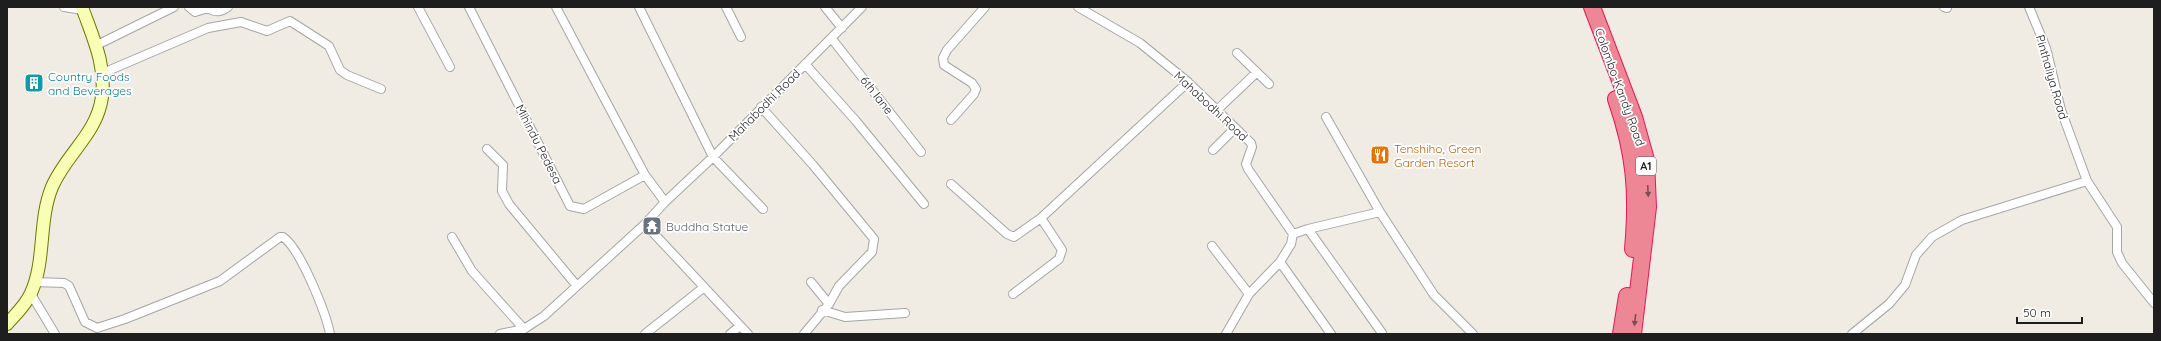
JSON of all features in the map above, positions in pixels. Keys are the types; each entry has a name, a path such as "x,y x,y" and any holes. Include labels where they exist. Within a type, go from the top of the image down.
{"highway":[{"name":"Colombo-Kandy Road","path":"1580,7 1622,117 1634,164 1636,204 1633,249 1622,334"},
{"name":"Colombo-Kandy Road","path":"1592,7 1634,117 1646,160 1648,207 1633,334"}],"street":[{"path":"7,324 31,294 35,282 43,219 47,202 60,172 84,141 98,116 102,100 104,73 97,45 83,9 64,7"},
{"path":"97,45 174,7"},
{"path":"189,7 196,12 208,8 214,12 222,11 228,7"},
{"path":"418,7 450,67"},
{"name":"Mihindu Pedesa","path":"468,7 570,206 584,209 645,176"},
{"path":"556,7 645,176 664,202"},
{"path":"639,7 714,157 763,209"},
{"path":"726,7 741,37"},
{"path":"825,7 842,28"},
{"name":"Mahabodhi Road","path":"524,329 544,316 645,224 664,202 714,157 761,106 862,7"},
{"path":"951,120 974,94 976,89 972,83 944,65 944,58 947,50 985,7"},
{"name":"Mahabodhi Road","path":"1078,7 1140,43 1188,82 1252,145 1246,164 1248,169 1293,234"},
{"name":"Pinthaliya Road","path":"2029,7 2046,48 2061,110 2087,181 2116,227 2117,252 2122,263 2154,303"},
{"path":"104,73 208,28 241,22 268,32 290,21 329,46 340,70 348,75 381,88"},
{"name":"6th lane","path":"832,38 921,152"},
{"path":"1237,53 1269,84"},
{"path":"805,64 856,121 924,204"},
{"path":"1217,110 1257,72"},
{"path":"951,184 1007,234 1014,237 1041,218 1188,82"},
{"path":"761,106 813,165 874,239 872,252 839,286 829,304 822,310 804,334"},
{"path":"1326,117 1380,212 1434,295 1473,334"},
{"path":"1213,150 1235,128"},
{"path":"486,149 503,165 502,191 509,204 577,286"},
{"path":"1852,334 1889,304 1905,285 1916,256 1932,238 1962,220 2087,181"},
{"path":"1226,334 1249,294 1280,262 1291,244 1293,234 1380,212"},
{"path":"1013,294 1059,259 1062,254 1062,250 1041,218"},
{"path":"645,224 703,288 748,334"},
{"path":"1308,229 1382,334"},
{"path":"35,282 64,283 69,286 85,322 97,328 125,319 220,281 280,237 283,237 290,243 313,286 330,334"},
{"path":"452,237 472,271 524,329 511,333 500,334"},
{"path":"1212,246 1249,294"},
{"path":"1280,262 1331,334"},
{"path":"811,282 829,304"},
{"path":"646,334 703,288"},
{"path":"31,294 55,334"},
{"path":"822,310 845,317 905,313"},
{"path":"730,334 740,326"}],"place":[{"name":"Country Foods and Beverages","path":"34,83"},
{"name":"Tenshiho, Green Garden Resort","path":"1380,155"},
{"name":"Buddha Statue","path":"652,226"}]}
